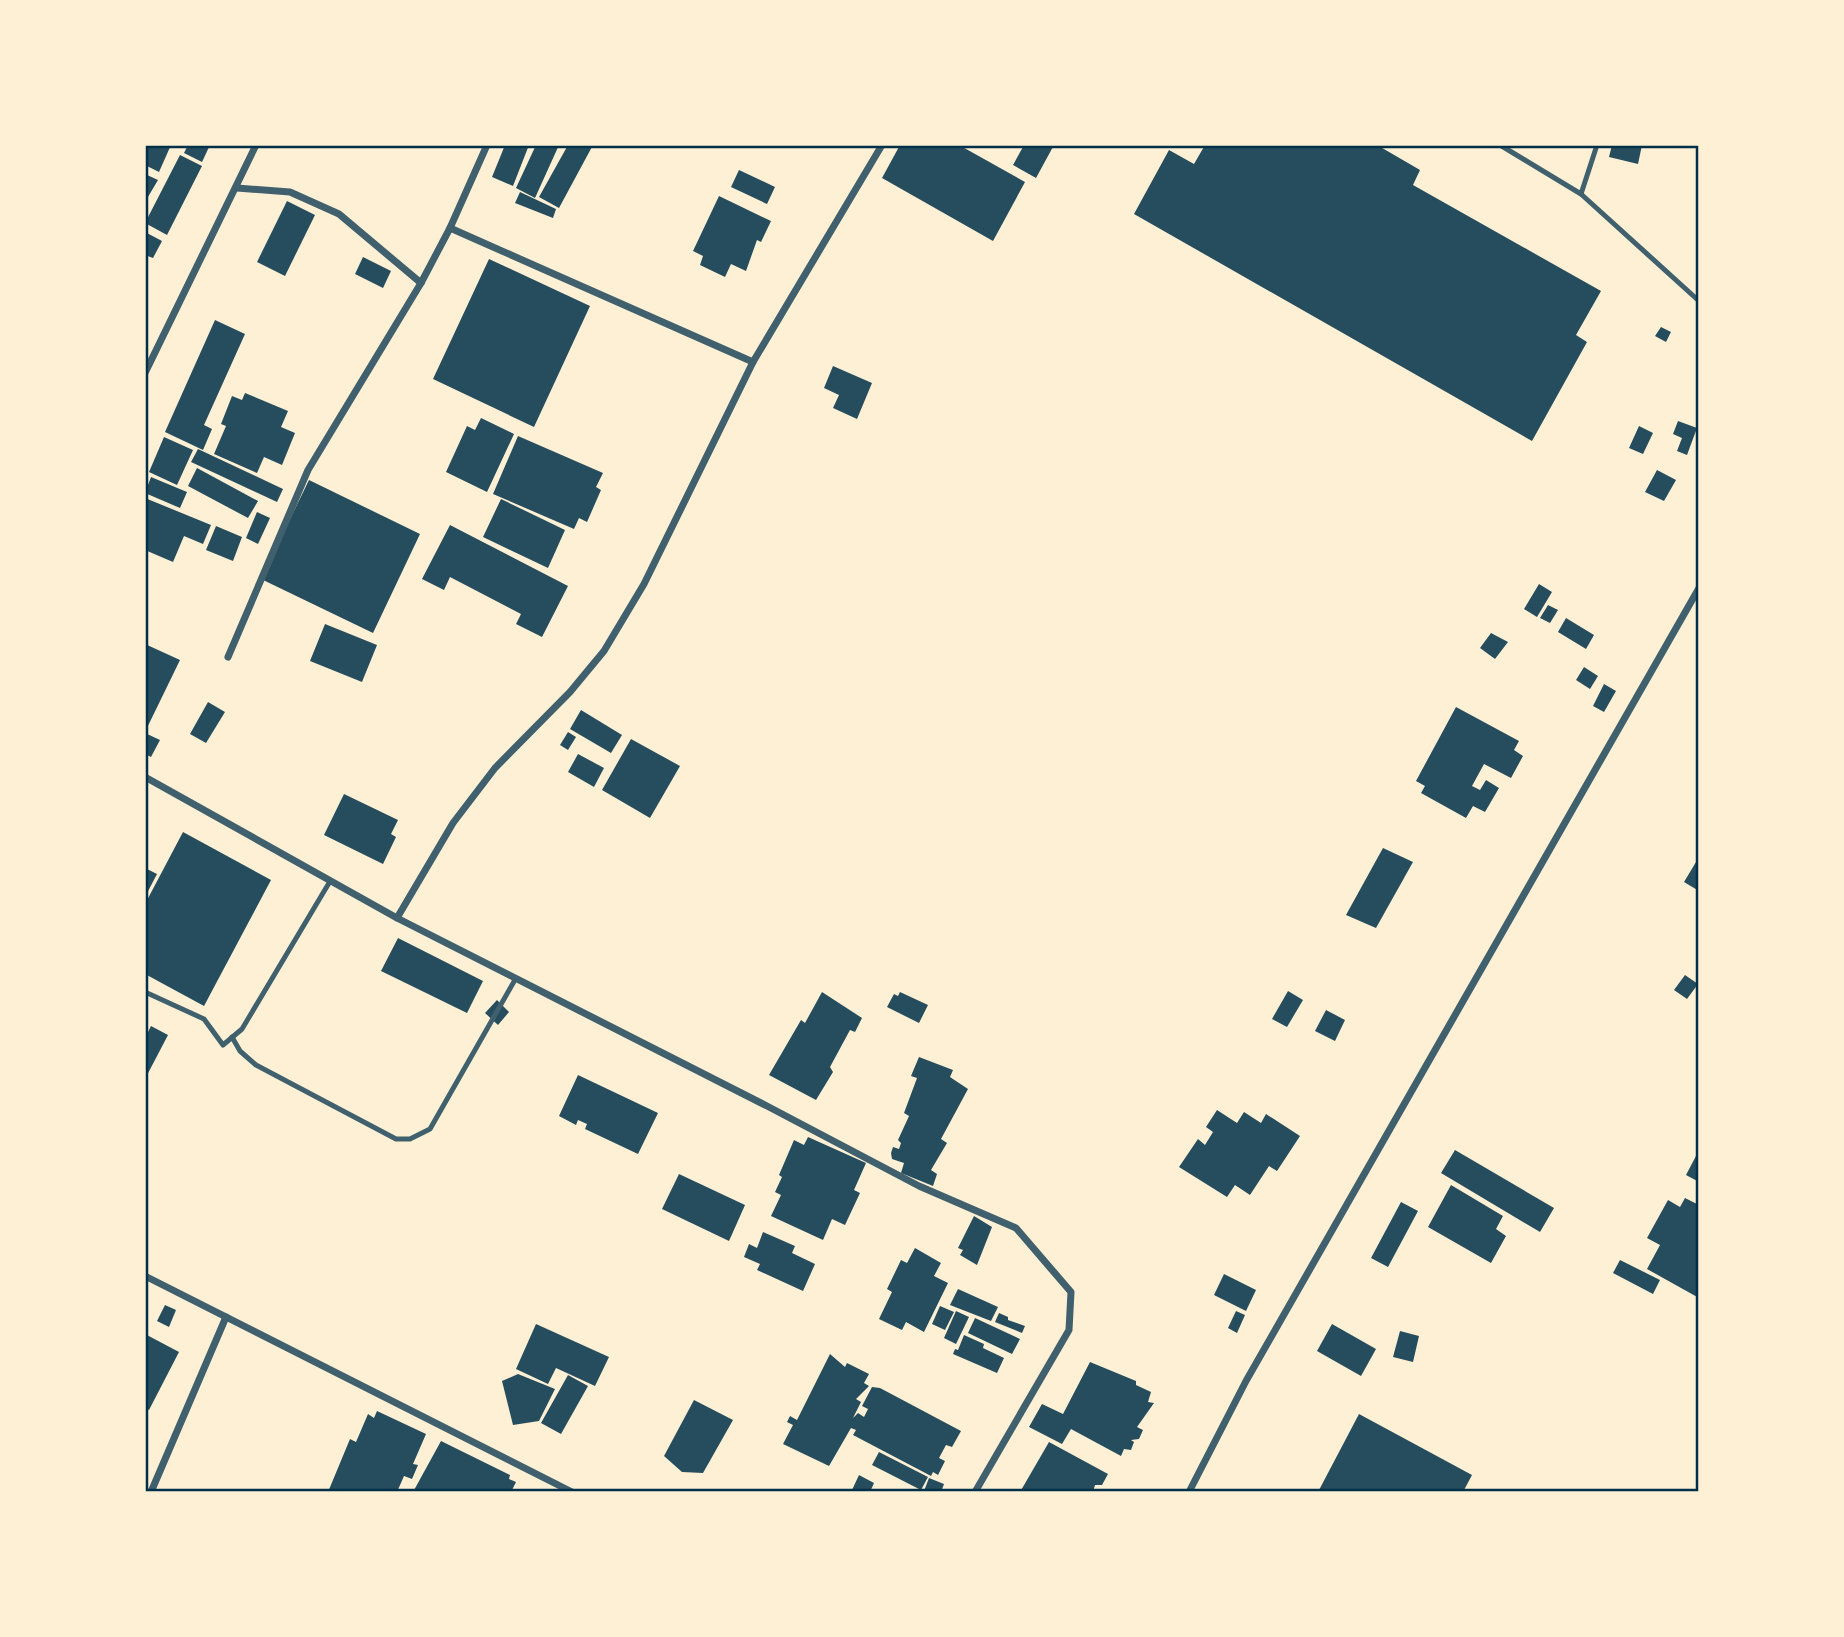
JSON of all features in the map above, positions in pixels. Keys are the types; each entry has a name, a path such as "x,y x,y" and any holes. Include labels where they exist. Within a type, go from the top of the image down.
{"street":[{"path":"145,373 257,145"},
{"path":"229,657 308,470 421,284 450,228 487,145"},
{"path":"397,918 453,823 486,779 570,692 604,651 644,584 753,362 882,145"},
{"path":"237,188 290,192 339,214 421,284"},
{"path":"450,228 753,362"},
{"path":"1189,1492 1246,1381 1699,589"},
{"path":"145,777 329,883 919,1186 1016,1228 1071,1292 1069,1330 975,1492"},
{"path":"145,1276 572,1492"},
{"path":"151,1492 226,1317"}],"lane":[{"path":"1500,145 1581,194 1699,301"},
{"path":"1581,194 1597,145"},
{"path":"145,992 204,1019 223,1045 242,1029 329,883"},
{"path":"232,1037 240,1051 256,1065 396,1139 410,1139 430,1129 516,978"}],"building":[{"path":"145,145 171,145 159,172 145,165"},
{"path":"188,145 210,145 202,162 184,153"},
{"path":"505,145 529,145 513,186 492,177"},
{"path":"536,145 559,145 535,198 516,188"},
{"path":"568,145 593,145 559,208 539,197"},
{"path":"900,145 959,145 1025,182 993,241 882,178"},
{"path":"1024,145 1054,145 1036,178 1013,165"},
{"path":"1205,145 1377,145 1420,170 1413,185 1601,291 1576,335 1587,342 1532,441 1134,214 1169,150 1194,164"},
{"path":"1612,145 1642,145 1638,164 1609,157"},
{"path":"180,155 202,166 167,235 145,223"},
{"path":"739,170 775,187 767,204 731,187"},
{"path":"145,174 158,180 145,202"},
{"path":"520,192 556,209 553,218 515,203"},
{"path":"719,196 771,221 761,242 757,240 746,271 731,264 725,277 700,265 703,256 693,251"},
{"path":"287,201 315,215 285,276 257,262"},
{"path":"145,232 162,241 153,258 145,255"},
{"path":"363,257 391,271 383,288 355,274"},
{"path":"489,259 590,306 534,427 433,379"},
{"path":"215,320 245,334 204,425 212,429 203,450 165,432"},
{"path":"1661,327 1671,332 1666,342 1655,336"},
{"path":"833,366 872,383 857,419 833,408 839,395 824,388"},
{"path":"245,393 288,411 281,427 295,433 282,465 264,457 257,473 214,454 226,426 221,424 232,396 242,400"},
{"path":"481,418 514,434 487,492 446,472 467,426 475,430"},
{"path":"1678,421 1697,428 1687,455 1677,451 1682,438 1673,434"},
{"path":"1639,426 1653,433 1643,454 1629,448"},
{"path":"518,436 603,473 596,487 601,490 587,522 579,518 574,529 493,494"},
{"path":"164,437 193,450 177,485 149,472"},
{"path":"198,449 283,489 277,502 191,462"},
{"path":"197,468 258,501 248,518 188,486"},
{"path":"1657,470 1676,480 1664,501 1645,492"},
{"path":"151,477 187,492 180,508 145,493"},
{"path":"309,480 420,534 373,633 261,579"},
{"path":"145,498 211,525 203,544 184,536 173,562 145,550"},
{"path":"501,499 565,530 548,568 483,537"},
{"path":"257,512 270,518 258,544 246,538"},
{"path":"450,525 568,586 542,637 516,624 521,614 450,577 444,590 422,579"},
{"path":"216,526 242,537 233,561 206,550"},
{"path":"1539,584 1552,592 1537,617 1524,609"},
{"path":"1548,605 1558,610 1550,623 1540,618"},
{"path":"1566,618 1594,635 1586,649 1558,632"},
{"path":"325,624 377,645 362,682 310,661"},
{"path":"1491,633 1508,642 1495,659 1480,648"},
{"path":"145,644 180,660 145,732"},
{"path":"1584,667 1598,676 1590,689 1576,680"},
{"path":"1604,684 1616,691 1604,712 1593,706"},
{"path":"208,702 225,712 206,743 190,734"},
{"path":"1456,707 1519,741 1514,750 1523,756 1511,778 1484,764 1472,786 1480,790 1486,780 1499,788 1485,812 1473,806 1466,818 1421,793 1425,786 1416,781"},
{"path":"581,710 622,735 611,753 570,729"},
{"path":"568,732 576,737 568,750 560,745"},
{"path":"145,733 160,740 151,757 145,754"},
{"path":"631,739 680,766 650,818 602,790"},
{"path":"578,754 604,768 594,787 568,772"},
{"path":"344,794 398,820 391,834 396,837 383,864 324,835"},
{"path":"183,832 271,880 204,1006 145,974 145,904"},
{"path":"1383,848 1413,862 1376,928 1346,915"},
{"path":"1699,857 1699,891 1684,882"},
{"path":"145,868 157,874 145,897"},
{"path":"398,938 483,981 467,1013 381,971"},
{"path":"1685,975 1698,984 1687,999 1674,990"},
{"path":"1288,991 1303,1000 1287,1027 1272,1019"},
{"path":"822,992 862,1018 855,1032 850,1030 830,1067 833,1072 816,1100 769,1075 801,1020 805,1023"},
{"path":"900,992 928,1005 919,1023 887,1007 894,994 898,996"},
{"path":"497,1000 509,1012 498,1025 485,1013"},
{"path":"1326,1010 1345,1020 1335,1041 1315,1031"},
{"path":"151,1026 168,1035 145,1079 145,1038"},
{"path":"919,1057 953,1070 950,1077 968,1089 941,1139 947,1143 931,1170 937,1174 933,1186 901,1173 904,1163 892,1159 891,1153 893,1147 899,1149 901,1143 898,1140 909,1116 904,1113 917,1078 911,1076"},
{"path":"578,1075 658,1113 638,1154 585,1129 587,1124 578,1120 576,1125 559,1116"},
{"path":"1217,1110 1237,1123 1244,1112 1261,1123 1266,1114 1300,1136 1277,1171 1269,1166 1250,1195 1235,1185 1227,1197 1179,1167 1198,1139 1205,1145 1213,1132 1206,1127"},
{"path":"808,1137 866,1163 854,1190 860,1193 845,1225 832,1219 823,1240 771,1216 781,1195 775,1192 782,1177 779,1175 794,1140 804,1145"},
{"path":"1455,1150 1554,1208 1540,1232 1441,1173"},
{"path":"1697,1154 1699,1155 1699,1182 1686,1175"},
{"path":"679,1174 745,1205 729,1241 662,1209"},
{"path":"1451,1185 1503,1216 1496,1229 1506,1236 1491,1263 1428,1227"},
{"path":"1685,1198 1699,1205 1699,1298 1647,1269 1660,1245 1647,1238 1668,1200 1680,1207"},
{"path":"1401,1202 1418,1211 1388,1267 1371,1258"},
{"path":"974,1216 992,1227 977,1265 960,1255 963,1250 958,1248"},
{"path":"763,1232 795,1246 792,1253 815,1264 803,1291 757,1270 760,1264 744,1257 749,1244 757,1248"},
{"path":"915,1248 941,1263 934,1276 948,1283 924,1332 906,1322 902,1330 879,1319 892,1292 887,1289 901,1260 907,1263"},
{"path":"1620,1260 1660,1280 1653,1294 1613,1273"},
{"path":"1224,1274 1256,1290 1246,1311 1214,1295"},
{"path":"958,1289 998,1307 991,1321 950,1305"},
{"path":"165,1305 176,1310 169,1327 157,1321"},
{"path":"940,1306 954,1312 945,1330 932,1324"},
{"path":"956,1311 969,1317 956,1344 944,1338"},
{"path":"1236,1311 1245,1315 1237,1333 1228,1328"},
{"path":"999,1313 1008,1317 1008,1320 1025,1326 1022,1333 995,1322"},
{"path":"975,1318 1020,1339 1012,1354 968,1333"},
{"path":"536,1324 609,1357 595,1386 556,1368 548,1384 516,1369"},
{"path":"1332,1324 1376,1349 1361,1376 1317,1351"},
{"path":"1400,1331 1419,1336 1413,1362 1393,1357"},
{"path":"145,1334 179,1352 149,1410 145,1408"},
{"path":"964,1335 984,1344 983,1348 1004,1358 997,1373 953,1354 955,1349 958,1350"},
{"path":"830,1354 845,1367 847,1363 869,1374 864,1383 869,1386 856,1399 861,1402 853,1418 858,1413 864,1417 868,1409 862,1406 872,1387 880,1388 961,1431 952,1447 946,1445 939,1458 945,1461 938,1475 933,1472 931,1476 853,1435 856,1430 851,1428 829,1466 783,1444 793,1425 787,1422 790,1416 797,1420"},
{"path":"1090,1362 1136,1381 1136,1385 1151,1392 1148,1402 1154,1403 1137,1427 1143,1430 1139,1439 1131,1440 1134,1442 1131,1450 1124,1449 1121,1456 1071,1429 1062,1444 1029,1427 1042,1404 1063,1414"},
{"path":"518,1374 555,1389 539,1421 513,1425 502,1381"},
{"path":"568,1375 588,1386 561,1434 541,1423"},
{"path":"694,1400 733,1420 703,1473 682,1472 664,1456"},
{"path":"377,1411 426,1434 413,1464 418,1465 412,1479 404,1476 397,1492 328,1492 350,1439 356,1442 368,1414 374,1418"},
{"path":"1359,1414 1472,1475 1463,1492 1318,1492"},
{"path":"441,1441 510,1475 509,1479 516,1482 511,1492 413,1492"},
{"path":"1049,1442 1108,1474 1102,1485 1095,1485 1093,1492 1020,1492"},
{"path":"879,1452 928,1477 921,1490 872,1465"},
{"path":"859,1475 874,1483 870,1492 852,1490"},
{"path":"929,1478 944,1484 941,1492 924,1491"}]}
